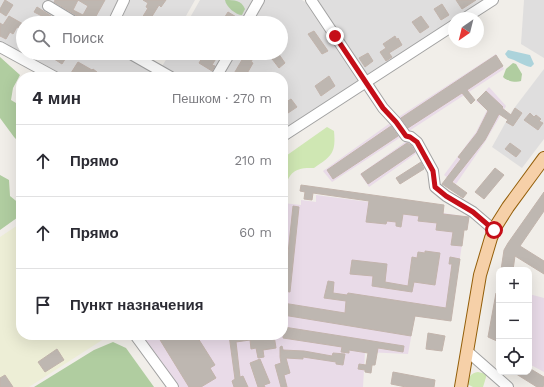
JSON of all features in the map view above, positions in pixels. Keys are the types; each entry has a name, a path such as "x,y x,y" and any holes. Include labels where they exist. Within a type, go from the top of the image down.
{"main road":[{"path":"461,387 484,259 494,230 508,207 544,158"}],"street":[{"path":"116,16 124,0"},
{"path":"250,16 259,0"},
{"path":"311,0 383,108 406,136 417,142 433,171 435,187 446,196 473,212 494,230"},
{"path":"474,12 493,0"},
{"path":"48,6 64,16"},
{"path":"288,133 448,29"},
{"path":"0,47 16,56"},
{"path":"24,60 46,72"},
{"path":"141,60 162,72"},
{"path":"219,72 226,60"},
{"path":"139,340 173,387"},
{"path":"467,351 508,387"}],"shaded area":[{"path":"0,0 119,0 111,16 69,16 47,4 62,16 16,16 16,52 0,43"},
{"path":"130,0 195,0 186,16 122,16"},
{"path":"200,0 255,0 246,16 191,16"},
{"path":"263,0 302,0 305,2 359,83 288,128 288,72 223,72 229,60 288,60 288,16 254,16"},
{"path":"318,0 485,0 466,12 448,12 448,24 368,76"},
{"path":"524,0 544,0 544,58 521,44"},
{"path":"496,54 504,69 406,133 397,118"},
{"path":"37,60 134,60 154,72 58,72"},
{"path":"166,60 222,60 215,72 168,72 161,68"},
{"path":"544,69 544,139 522,168 492,147 512,111"},
{"path":"489,87 506,106 485,142 456,184 444,175 476,132 487,110 476,101"},
{"path":"393,121 404,135 332,182 323,171"},
{"path":"408,140 417,153 369,187 360,174"},
{"path":"316,195 469,217 467,230 464,230 451,321 415,316 408,354 365,352 363,387 179,387 146,340 288,340 288,204 301,205 301,200 316,202"},
{"path":"532,295 544,298 544,372 532,366"}],"green space":[{"path":"225,0 235,0 240,2 245,9 242,15 237,14 232,10 227,5"},
{"path":"0,57 17,72 16,82 13,88 11,100 16,103 16,139 0,118"},
{"path":"513,63 516,64 522,74 521,81 517,82 507,80 503,77 506,69"},
{"path":"327,127 334,131 334,144 332,153 329,157 314,168 296,170 288,179 288,154"},
{"path":"0,175 9,180 10,196 16,201 16,219 0,230"},
{"path":"16,226 16,340 102,340 29,387 0,387 0,237"},
{"path":"113,342 126,348 154,387 34,387 94,350"},
{"path":"478,372 487,374 483,387 473,387 467,384 471,375"}],"water":[{"path":"508,50 530,55 534,64 531,67 508,58 505,54"}],"building":[{"path":"5,0 13,5 6,16 0,12"},
{"path":"55,0 78,0 105,0 96,16 77,16 54,2","holes":["78,0 88,6 83,15 73,10"]},
{"path":"143,0 166,0 161,7 159,5 152,16 143,16 148,8 146,7 148,3"},
{"path":"456,0 476,0 462,9"},
{"path":"442,4 448,16 441,20 434,9"},
{"path":"37,7 51,16 42,16 34,12"},
{"path":"228,12 235,16 225,16"},
{"path":"9,16 16,20 16,29 13,34 10,32 6,39 0,36 0,23 3,25"},
{"path":"421,16 429,27 420,33 412,22"},
{"path":"314,31 328,51 322,54 308,34"},
{"path":"395,36 402,45 389,53 392,57 386,61 380,52 386,48 383,44"},
{"path":"368,53 373,61 365,67 359,58"},
{"path":"496,55 503,66 467,90 475,100 471,104 462,93 408,128 401,118"},
{"path":"56,60 65,60 62,64"},
{"path":"201,60 215,60 212,65 215,66 212,71 199,63"},
{"path":"242,60 252,60 251,62 253,63 248,72 235,72"},
{"path":"273,60 283,60 285,63 279,68"},
{"path":"78,62 97,72 72,72"},
{"path":"329,76 335,86 321,96 315,86"},
{"path":"486,91 511,115 515,108 522,113 513,126 506,122 508,120 499,114 485,140 452,182 467,193 463,198 442,184 461,159 458,157 477,133 488,111 477,100"},
{"path":"291,99 297,107 288,113 288,101"},
{"path":"530,113 534,117 536,115 541,119 539,121 543,123 538,130 524,120"},
{"path":"391,126 398,136 333,179 327,170"},
{"path":"407,143 411,145 415,152 368,184 361,174"},
{"path":"510,143 521,151 516,157 505,149"},
{"path":"421,162 424,169 400,184 396,178"},
{"path":"495,168 504,175 484,199 475,192"},
{"path":"301,185 444,205 443,214 469,217 467,230 464,230 462,246 451,245 453,232 436,230 437,223 418,221 419,216 403,214 401,227 396,226 396,222 387,221 386,224 366,222 369,201 313,193 312,200 304,199 305,192 300,191"},
{"path":"544,192 544,211 520,246 544,261 544,274 515,256 513,267 501,267 504,250"},
{"path":"293,206 299,207 290,292 288,292 288,253"},
{"path":"425,251 440,253 435,285 414,282 412,292 372,286 373,276 350,274 352,260 387,264 385,282 408,286 412,257 417,258 418,252 425,253"},
{"path":"450,257 460,259 451,321 415,316 411,336 288,316 288,304 345,313 346,301 324,298 328,281 334,282 333,293 347,295 348,293 446,308 452,264 449,264"},
{"path":"496,293 496,341 488,337"},
{"path":"288,328 404,346 403,352 378,348 375,365 372,365 371,373 358,369 359,364 366,365 368,353 349,350 349,353 341,352 342,347 288,339"},
{"path":"428,333 445,336 442,351 426,349"},
{"path":"160,340 199,340 215,365 210,368 216,378 201,387 189,387"},
{"path":"230,340 250,340 236,342 240,377 243,376 248,387 234,387 232,381 235,379"},
{"path":"250,340 275,340 276,348 263,350 264,357 258,358 256,348 251,349"},
{"path":"282,346 283,350 304,351 332,356 333,353 345,354 343,365 336,364 336,362 303,357 303,359 286,358 290,373 284,375 287,387 281,387 275,365 281,363 280,347"},
{"path":"57,349 64,360 45,372 38,362"},
{"path":"260,359 270,383 264,385 265,387 258,387 250,363"},
{"path":"532,370 544,377 543,387 537,387 518,375 532,375"},
{"path":"393,372 435,380 434,387 406,387 391,384"},
{"path":"5,375 13,387 0,387 0,378"}],"route":[{"path":"335,36 383,108 392,117 406,136 417,142 433,171 435,187 446,196 465,206 494,230"}]}
